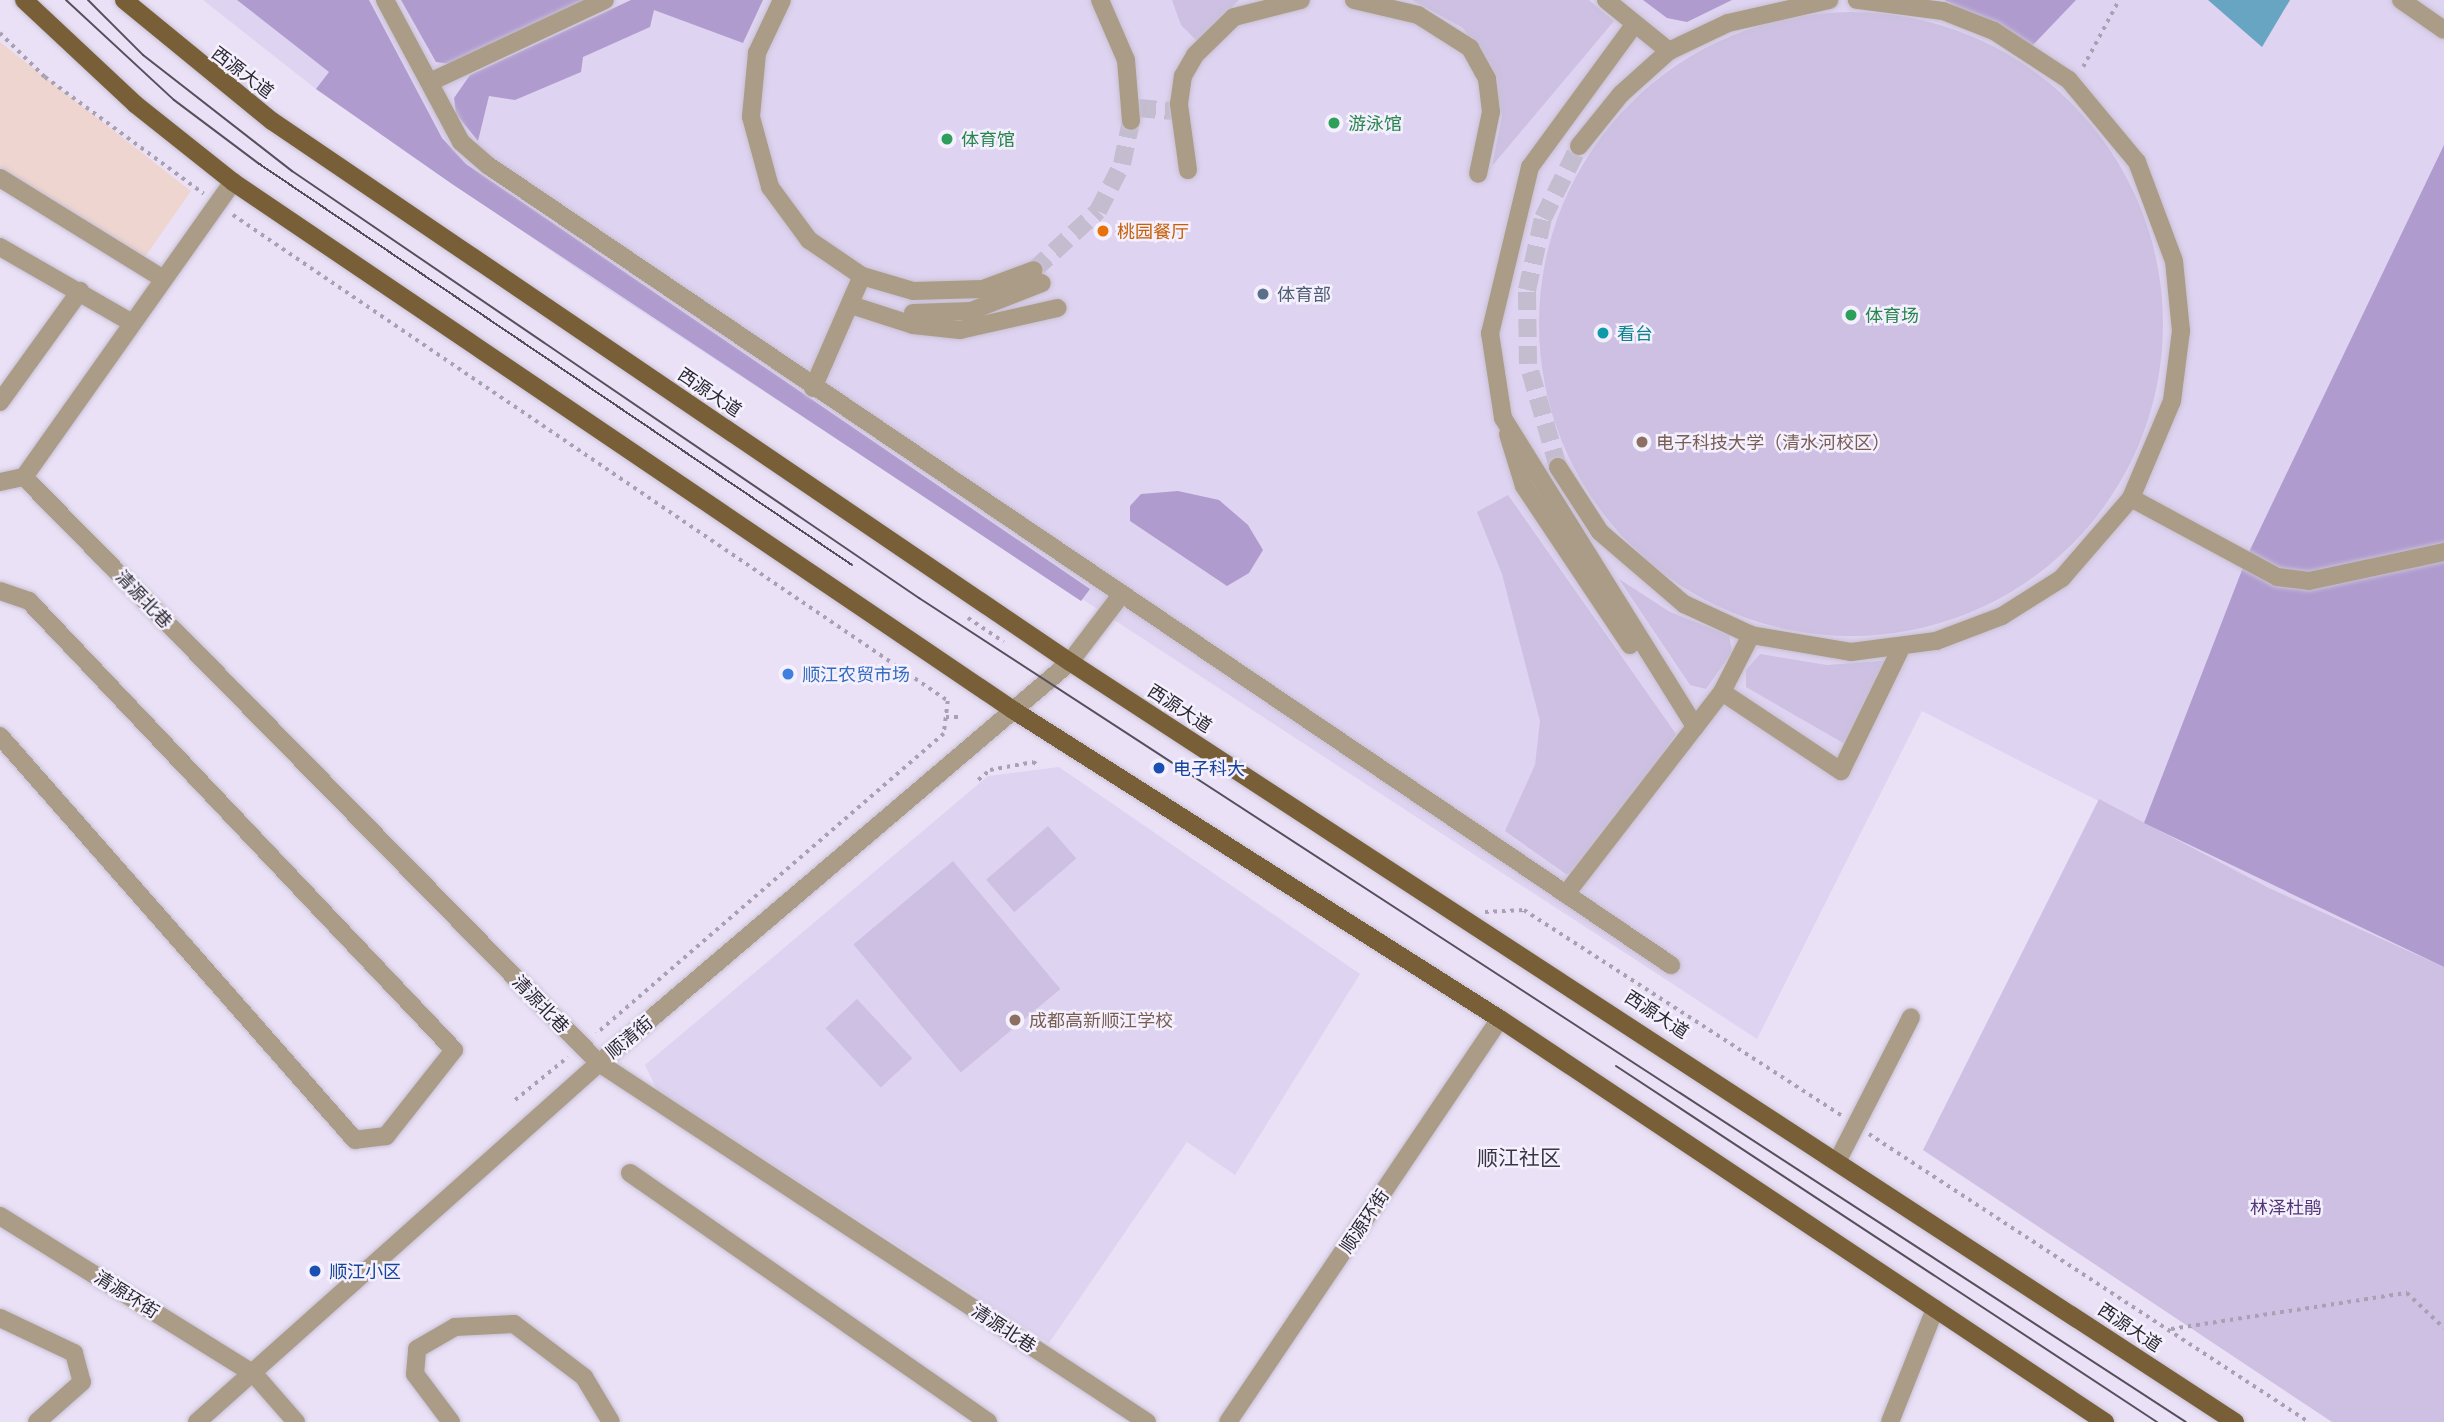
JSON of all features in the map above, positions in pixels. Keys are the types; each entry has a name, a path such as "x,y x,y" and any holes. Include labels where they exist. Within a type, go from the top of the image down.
{"main road":[{"path":"24,0 135,104 233,182 1013,710 1500,1019 2105,1422"},
{"name":"西源大道","path":"124,0 272,121 1070,662 1471,918 1839,1158 2235,1422"}],"street":[{"path":"385,0 461,142 489,166 813,388 1671,965"},
{"path":"430,82 605,0"},
{"path":"782,0 753,74 751,117 759,160 791,220 830,257 862,276 913,291 948,293 1038,276 971,311 932,315 854,306"},
{"path":"1100,0 1126,60 1133,112"},
{"path":"1188,170 1177,111 1182,76 1212,33 1234,17 1301,0"},
{"path":"1354,0 1418,15 1470,48 1487,79 1490,113 1478,174"},
{"path":"1606,0 1669,51"},
{"path":"1579,146 1621,94 1669,51 1728,23 1829,0"},
{"path":"1558,467 1625,559 1684,604 1751,635 1851,652 1901,648 1970,630 2033,598 2088,554 2132,498 2172,401 2180,295 2153,193 2117,132 2074,84 1994,31 1943,11 1857,0"},
{"path":"2401,0 2444,30"},
{"path":"1634,25 1530,167 1490,333 1503,418 1695,727"},
{"path":"0,178 162,278"},
{"path":"0,482 24,477 162,278 233,182"},
{"path":"0,247 132,323"},
{"path":"813,388 854,306 862,276"},
{"path":"0,402 80,291"},
{"path":"854,306 913,325 960,330 1058,308"},
{"name":"清源北巷","path":"24,477 599,1063 1147,1422"},
{"path":"2132,498 2277,577 2309,581 2444,552"},
{"path":"0,591 29,601 454,1050 386,1136 355,1140 0,736"},
{"name":"顺清街","path":"197,1422 254,1374 599,1063 1070,662 1121,595"},
{"path":"1566,894 1722,692 1751,635"},
{"path":"1722,692 1841,772 1901,648"},
{"path":"1839,1158 1911,1017"},
{"name":"顺源环街","path":"1228,1422 1500,1019"},
{"path":"630,1173 988,1422"},
{"name":"清源环街","path":"0,1216 254,1374"},
{"path":"1890,1422 1935,1309"},
{"path":"0,1318 74,1353 82,1382 37,1422"},
{"path":"452,1422 415,1374 417,1349 455,1327 514,1324 584,1377 611,1422"},
{"path":"254,1374 296,1422"}],"path":[{"path":"2074,84 2119,0"},
{"path":"0,33 45,77 217,204 948,701 944,734 582,1046 515,1100"},
{"path":"968,618 1009,645"},
{"path":"946,717 960,717"},
{"path":"978,780 990,770 1033,762 1040,766"},
{"path":"1471,918 1512,907 1524,910 2309,1422"},
{"path":"2169,1329 2407,1293 2444,1328"}],"shaded area":[{"name":"电子科技大学（清水河校区）","path":"203,0 2444,0 2444,967 2269,888 1922,711 1757,1039 599,284 316,89"},
{"path":"237,0 369,0 442,138 466,164 1090,589 1081,601 452,184 316,89 329,72"},
{"path":"401,0 584,0 450,64 436,62"},
{"path":"631,0 763,0 743,43 654,10 650,27 583,57 581,72 515,100 489,96 478,141 456,114 454,98 470,75"},
{"path":"1643,0 1732,0 1687,22 1667,18"},
{"path":"1944,0 2076,0 2031,47"},
{"path":"0,42 191,191 145,257 0,167"},
{"path":"2444,145 2444,967 2144,823 2249,552"},
{"path":"1178,491 1219,500 1248,525 1263,550 1249,573 1227,586 1130,521 1130,506 1141,494"},
{"name":"成都高新顺江学校","path":"1059,767 1360,974 1235,1175 1187,1142 1049,1343 657,1090 645,1065 988,776"}],"green space":[{"path":"1172,0 1239,0 1197,41 1181,25"},
{"path":"1412,0 1589,0 1614,21 1492,166 1502,116 1492,71 1463,28"},
{"name":"体育场","path":"1851,12 1912,18 1942,25 1970,36 2024,65 2072,103 2110,151 2139,205 2150,233 2157,263 2163,324 2157,385 2150,415 2139,443 2110,497 2072,545 2024,583 1970,612 1942,623 1912,630 1851,636 1790,630 1760,623 1732,612 1678,583 1630,545 1592,497 1563,443 1552,415 1545,385 1539,324 1545,263 1552,233 1563,205 1592,151 1630,103 1678,65 1732,36 1760,25 1790,18"},
{"path":"1508,495 1676,734 1585,870 1566,874 1505,831 1535,765 1540,721 1502,574 1477,512"},
{"path":"1619,579 1670,612 1729,635 1732,652 1706,689 1690,685"},
{"path":"1760,654 1827,665 1893,660 1845,744 1746,687 1746,670"},
{"name":"林泽杜鹃","path":"2099,799 2269,888 2444,967 2444,1422 2332,1422 1923,1150"},
{"path":"1048,826 1076,858 1014,912 986,880"},
{"path":"953,861 1060,989 961,1072 853,945"},
{"path":"857,999 912,1058 881,1088 826,1028"}],"water":[{"path":"2208,0 2290,0 2262,47"}],"tunnel":[{"path":"1138,108 1174,111"},
{"path":"1034,270 1098,211 1122,164 1131,121"},
{"path":"1558,467 1528,364 1527,290 1543,218 1579,146"}],"tram line":[{"path":"66,0 174,100 258,163 852,565"},
{"path":"88,0 143,55 292,171 919,598 2186,1422"},
{"path":"1616,1066 2157,1422"}],"place":[{"name":"游泳馆","path":"1334,123"},
{"name":"体育馆","path":"947,139"},
{"name":"桃园餐厅","path":"1103,231"},
{"name":"体育部","path":"1263,294"},
{"name":"体育场","path":"1851,315"},
{"name":"看台","path":"1603,333"},
{"name":"电子科技大学（清水河校区）","path":"1642,442"},
{"name":"顺江农贸市场","path":"788,674"},
{"name":"电子科大","path":"1159,768"},
{"name":"成都高新顺江学校","path":"1015,1020"},
{"name":"顺江小区","path":"315,1271"}],"district":[{"name":"顺江社区","path":"1519,1157"}]}
